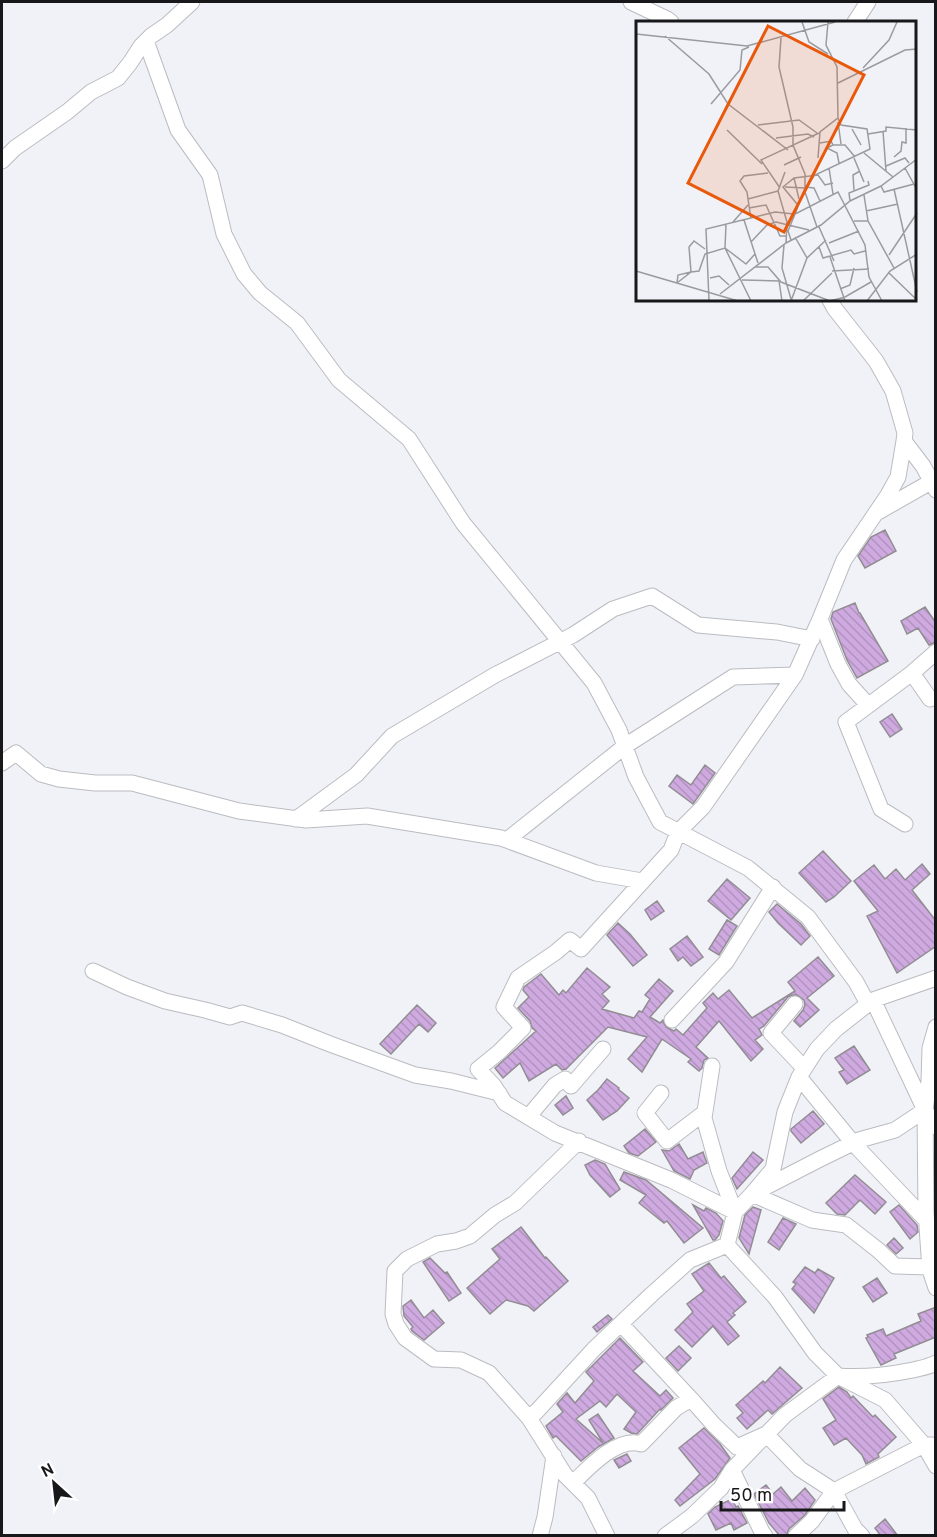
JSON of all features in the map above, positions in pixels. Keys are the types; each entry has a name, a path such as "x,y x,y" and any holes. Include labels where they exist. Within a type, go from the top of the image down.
{"street":[{"path":"2,161 91,92 118,78 146,41 192,2"},
{"path":"631,2 669,21"},
{"path":"856,21 868,2"},
{"path":"146,41 178,130 210,175 224,234 244,274 260,293 297,323 339,380 409,439 463,523 594,683 619,730 636,777 660,822 748,868 808,917 870,1002 929,1102 936,1127"},
{"path":"735,1212 671,1180 555,1132 505,1103 494,1086 478,1069 524,1028 504,1007 518,978 570,940 581,949 671,850 678,832 704,807 795,675 844,560 898,477 905,433 893,391 876,361 831,302"},
{"path":"874,515 932,478 904,441"},
{"path":"296,819 356,775 392,736 495,675 561,641 613,609 652,596 698,625 777,632 812,639"},
{"path":"820,620 849,684 868,705"},
{"path":"905,824 881,809 846,722 912,674 936,652"},
{"path":"912,674 934,700"},
{"path":"507,840 625,746 733,677 795,675"},
{"path":"2,763 16,753 41,774 59,779 95,783 132,783 239,811 306,820 367,816 501,838 596,873 642,881"},
{"path":"672,1020 726,962 773,887"},
{"path":"93,971 165,1001 230,1017 242,1013 282,1025 415,1075 499,1093"},
{"path":"727,1245 735,1212 773,1169 785,1112 801,1073 817,1049 836,1029 870,1002 936,978"},
{"path":"795,1004 771,1033 853,1143 927,1221"},
{"path":"935,1284 929,1267 927,1221 930,1048 936,1027"},
{"path":"529,1116 555,1084 565,1080 571,1086 603,1049"},
{"path":"712,1066 704,1118 719,1171 735,1212"},
{"path":"661,1093 645,1113 667,1141 704,1113"},
{"path":"752,1194 853,1143 896,1130 929,1102"},
{"path":"579,1142 515,1203 495,1215 470,1236 437,1244 407,1259 395,1271 393,1314 405,1338 434,1359 461,1360 489,1372 529,1418 565,1475 588,1498 608,1536"},
{"path":"752,1194 812,1220 846,1225 895,1266 929,1267"},
{"path":"529,1418 594,1349 690,1260 727,1245"},
{"path":"727,1245 775,1297 814,1353 838,1376 885,1400 930,1445 936,1466"},
{"path":"621,1324 714,1425 738,1447 766,1434"},
{"path":"664,1536 692,1516 721,1488 732,1470 785,1414 838,1376 859,1378 899,1373 936,1363"},
{"path":"573,1483 589,1467 624,1443 641,1444 676,1408 691,1399"},
{"path":"766,1434 800,1468 834,1491 855,1529 862,1536"},
{"path":"796,1536 812,1521 834,1491 930,1445"},
{"path":"540,1536 554,1456"},
{"path":"732,1470 764,1535"}],"building":[{"path":"885,530 896,551 865,568 858,556 871,537"},
{"path":"855,603 888,661 857,678 847,660 831,619 833,612"},
{"path":"925,607 936,623 936,642 929,645 918,628 907,634 901,621"},
{"path":"892,714 902,729 890,737 880,722"},
{"path":"705,765 715,773 693,804 669,786 677,775 691,785"},
{"path":"823,851 851,881 826,902 799,873"},
{"path":"922,864 930,874 912,890 936,921 936,946 897,973 867,916 878,911 854,881 874,865 885,879 896,869 905,880"},
{"path":"727,879 750,898 731,920 708,901"},
{"path":"657,901 664,911 651,920 645,910"},
{"path":"777,904 801,924 810,936 801,945 769,912"},
{"path":"727,920 737,926 719,955 709,949"},
{"path":"618,923 647,955 633,966 607,935"},
{"path":"687,936 703,957 691,966 683,957 678,961 670,949"},
{"path":"818,957 834,976 807,998 819,1010 800,1027 794,1021 803,1010 804,1000 797,995 788,997 759,1029 762,1035 755,1040 763,1049 751,1061 719,1021 696,1047 708,1058 704,1060 699,1071 688,1062 691,1059 662,1039 642,1072 628,1059 647,1037 608,1027 566,1069 562,1070 556,1064 529,1081 520,1063 503,1078 495,1068 536,1031 518,1008 529,997 523,990 524,987 541,974 559,995 563,990 566,993 587,968 610,987 602,994 609,1001 602,1009 634,1018 639,1011 642,1012 650,999 645,995 659,979 673,991 650,1017 660,1023 663,1020 666,1027 674,1031 676,1029 683,1035 707,1008 703,1003 713,993 718,999 729,990 752,1018 795,991 788,982"},
{"path":"417,1005 436,1023 428,1032 419,1024 391,1054 380,1044"},
{"path":"854,1046 870,1070 847,1084 839,1072 844,1070 835,1058"},
{"path":"607,1079 629,1098 617,1111 603,1120 587,1100"},
{"path":"566,1096 573,1108 563,1115 555,1105"},
{"path":"813,1111 824,1124 801,1143 791,1129"},
{"path":"645,1129 656,1142 638,1156 629,1153 624,1146"},
{"path":"679,1144 688,1159 703,1152 707,1163 694,1170 690,1179 674,1171 662,1150 669,1151"},
{"path":"753,1152 763,1160 737,1189 732,1178"},
{"path":"595,1160 605,1164 620,1189 610,1197 590,1175 585,1165"},
{"path":"624,1172 646,1180 703,1228 684,1243 667,1221 664,1223 639,1203 646,1195 620,1180"},
{"path":"855,1175 886,1202 875,1214 860,1200 845,1215 837,1214 826,1203"},
{"path":"693,1205 704,1211 706,1208 716,1213 723,1221 715,1240 713,1240"},
{"path":"899,1205 917,1225 918,1232 910,1239 890,1212"},
{"path":"753,1207 761,1210 749,1254 739,1238 745,1215"},
{"path":"783,1218 796,1224 779,1250 768,1242"},
{"path":"521,1227 545,1258 568,1281 534,1311 528,1306 506,1300 490,1314 467,1288 500,1259 492,1249"},
{"path":"894,1238 903,1248 896,1254 887,1245"},
{"path":"430,1258 445,1273 447,1272 461,1293 449,1301 423,1262"},
{"path":"709,1263 721,1278 724,1276 746,1302 733,1313 735,1315 727,1322 739,1336 728,1345 713,1326 692,1347 675,1330 693,1312 687,1304 704,1291 692,1274"},
{"path":"805,1267 815,1273 818,1269 834,1278 814,1313 792,1289 796,1284 793,1282"},
{"path":"877,1278 887,1293 873,1302 863,1287"},
{"path":"411,1300 424,1318 433,1310 444,1323 424,1340 412,1331 413,1327 404,1316 403,1306"},
{"path":"936,1307 936,1337 894,1354 896,1358 881,1365 866,1338 867,1335 883,1329 886,1336 921,1321 918,1314"},
{"path":"608,1315 612,1319 597,1332 593,1327"},
{"path":"620,1338 643,1362 633,1371 660,1396 666,1390 673,1398 637,1434 624,1429 636,1412 617,1394 606,1407 600,1401 576,1419 603,1443 589,1420 598,1414 614,1438 581,1461 556,1436 553,1438 546,1426 563,1412 557,1404 567,1393 575,1403 594,1381 586,1372"},
{"path":"679,1346 691,1358 678,1371 666,1358"},
{"path":"780,1367 802,1388 772,1414 768,1410 747,1429 737,1418 743,1413 736,1405 763,1381 765,1383"},
{"path":"839,1387 851,1398 853,1396 873,1417 875,1415 896,1437 878,1454 879,1457 866,1464 862,1455 846,1438 834,1445 823,1428 836,1420 823,1399"},
{"path":"704,1428 730,1458 715,1479 680,1506 675,1500 700,1474 679,1448"},
{"path":"627,1454 631,1461 619,1468 614,1460"},
{"path":"766,1485 773,1494 781,1487 792,1501 805,1488 815,1500 805,1515 789,1529 786,1536 780,1536 769,1523 754,1494"},
{"path":"732,1499 747,1523 734,1530 731,1523 716,1530 708,1514 715,1507"},
{"path":"885,1519 898,1536 881,1536 875,1528"}]}
